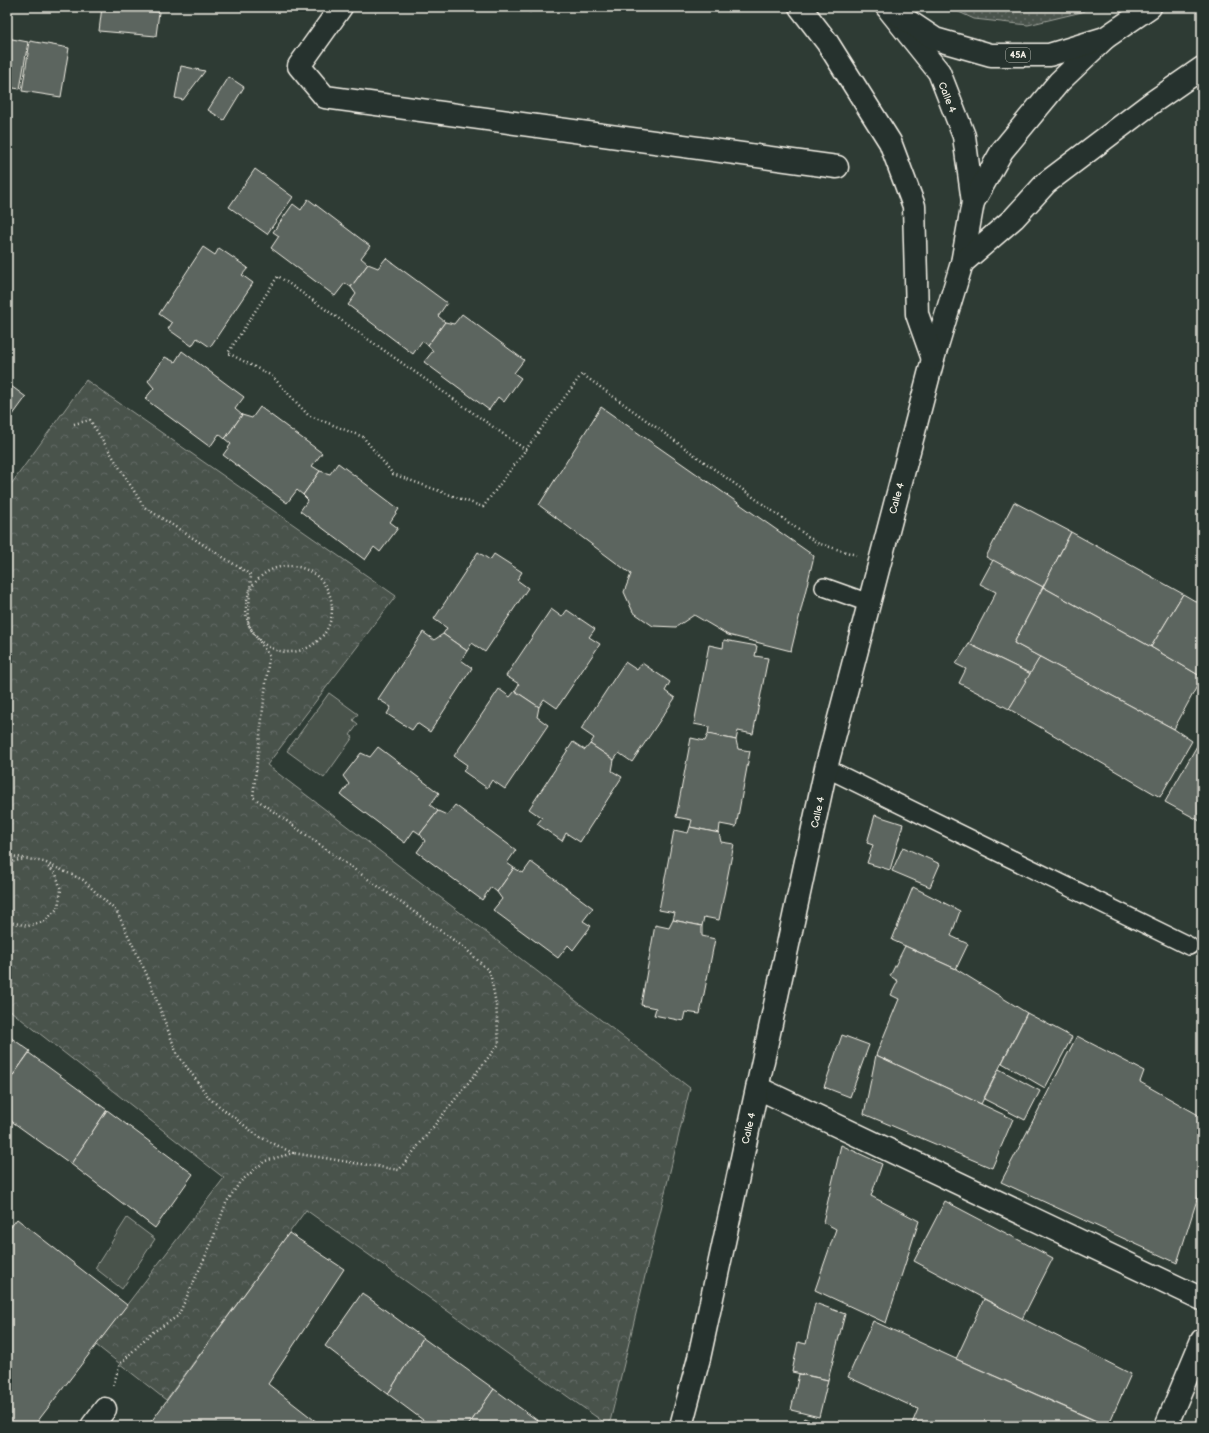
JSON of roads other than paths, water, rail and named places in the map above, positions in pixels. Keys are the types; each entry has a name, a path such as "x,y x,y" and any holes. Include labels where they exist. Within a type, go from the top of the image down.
{"main road":[{"path":"341,7 299,66 325,96 837,167"},
{"path":"800,7 827,42 890,142 914,206 917,314 933,359"},
{"name":"Calle 4","path":"681,1426 699,1358 749,1120 758,1088 826,768 933,359 962,262 973,202 964,136 939,72 887,7"},
{"name":"45A","path":"887,7 935,39 991,55 1049,55 1105,38 1150,7"},
{"name":"Calle 4","path":"973,202 1002,151 1059,82 1105,38"},
{"path":"962,262 1014,218 1046,183 1153,102 1202,68"},
{"path":"758,1088 1202,1299"},
{"path":"1166,1426 1202,1340"},
{"path":"92,1426 105,1409"}],"lane":[{"path":"824,587 869,602"},
{"path":"826,768 1189,946"}]}
